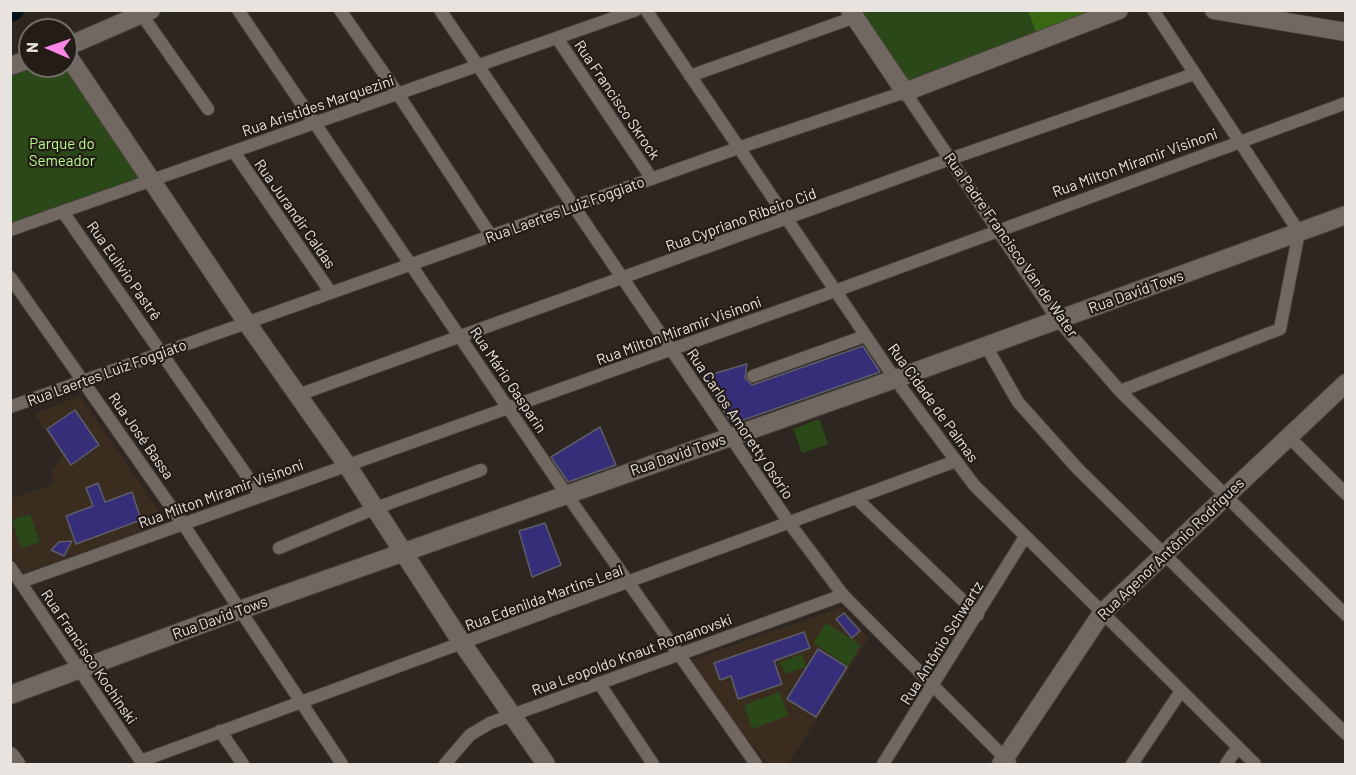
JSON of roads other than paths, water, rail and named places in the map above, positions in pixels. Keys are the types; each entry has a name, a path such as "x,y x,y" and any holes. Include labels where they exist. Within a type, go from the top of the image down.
{"street":[{"name":"Rua Mário Gasparin","path":"238,10 567,495 756,765"},
{"path":"340,10 491,236"},
{"name":"Rua Carlos Amoretty Osório","path":"440,10 790,524 843,595 1006,762"},
{"name":"Rua Aristides Marquezini","path":"10,230 636,10"},
{"name":"Rua Cidade de Palmas","path":"646,10 894,379 974,485 1255,765"},
{"name":"Rua Laertes Luiz Foggiato","path":"10,407 738,148 905,92 1119,10"},
{"path":"1120,391 1280,329 1299,232 1154,10"},
{"path":"1214,10 1346,32"},
{"path":"78,42 147,13 208,109"},
{"path":"690,76 852,14"},
{"name":"Rua Padre Francisco Van de Water","path":"852,14 1058,320 1120,391 1346,615"},
{"name":"Rua Francisco Skrock","path":"557,38 652,179"},
{"path":"78,71 247,323 347,465 462,643 546,765"},
{"name":"Rua Cypriano Ribeiro Cid","path":"298,395 950,159 1194,74"},
{"name":"Rua Milton Miramir Visinoni","path":"21,582 835,291 1346,103"},
{"name":"Rua Jurandir Caldas","path":"234,152 331,293"},
{"name":"Rua Eulivio Pastrê","path":"63,212 164,353 261,496"},
{"name":"Rua David Tows","path":"10,695 240,610 987,346 1346,215"},
{"name":"Rua José Bassa","path":"10,277 183,524 342,765"},
{"path":"753,376 866,336"},
{"path":"987,346 1018,402 1077,468 1346,734"},
{"name":"Rua Agenor Antônio Rodrigues","path":"1006,762 1102,613 1225,495 1346,384"},
{"path":"1288,436 1346,494"},
{"name":"Rua Edenilda Martins Leal","path":"142,763 220,731 790,524 956,461"},
{"path":"279,548 376,508 482,470"},
{"path":"857,499 978,615"},
{"name":"Rua Antônio Schwartz","path":"883,765 1025,537"},
{"name":"Rua Francisco Kochinski","path":"10,567 142,763"},
{"name":"Rua Leopoldo Knaut Romanovski","path":"444,765 470,735 513,715 843,595"},
{"path":"599,683 653,765"},
{"path":"1132,765 1181,691"},
{"path":"220,731 243,765"},
{"path":"1226,765 1238,747"},
{"path":"10,756 16,765"}],"waterway":[{"path":"10,12 14,10"}],"park label":[{"name":"Parque do Semeador","path":"62,152"}]}
